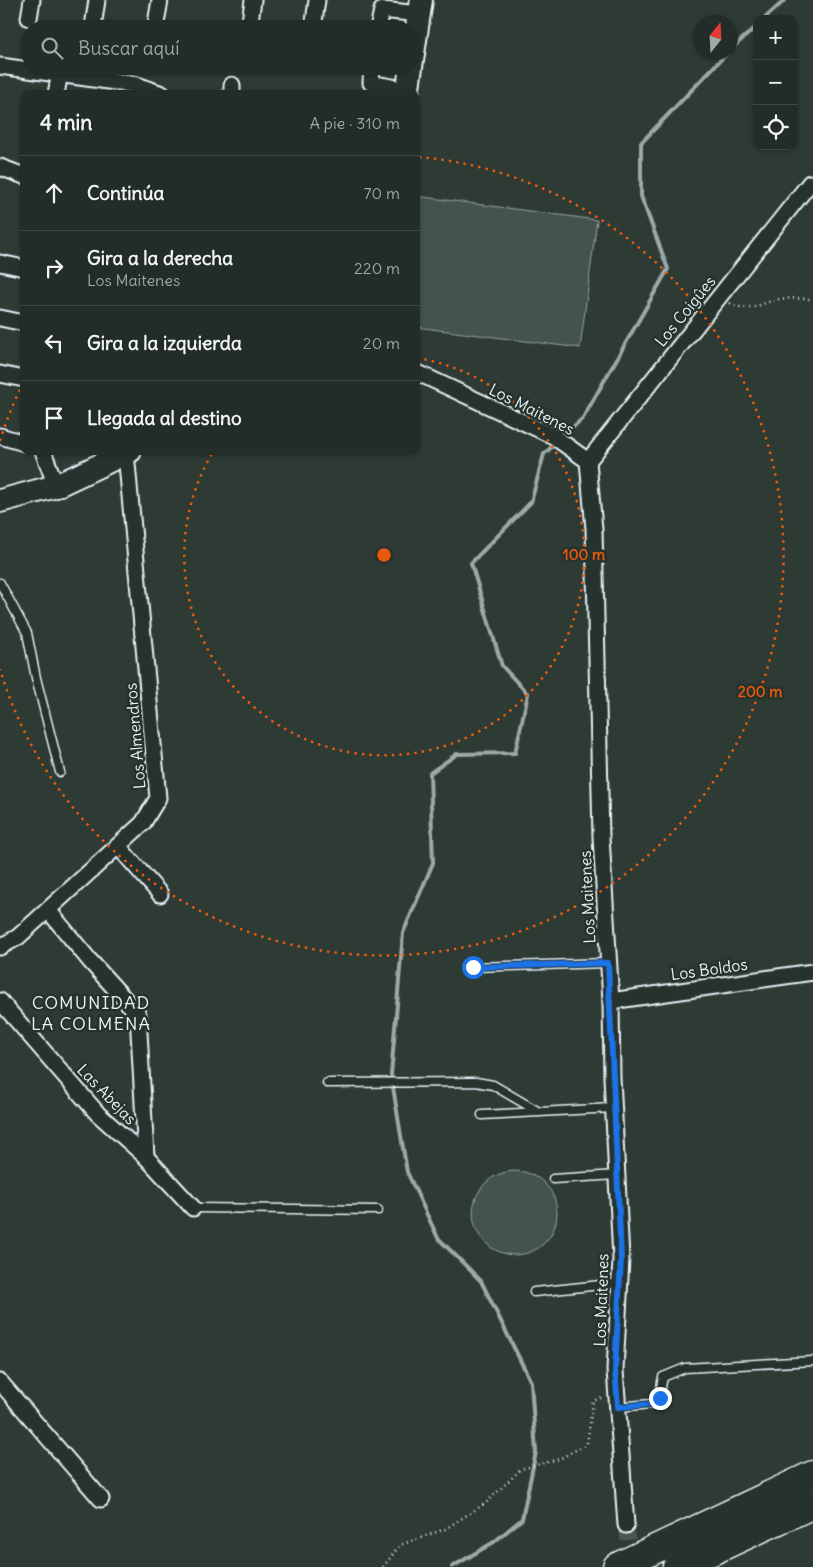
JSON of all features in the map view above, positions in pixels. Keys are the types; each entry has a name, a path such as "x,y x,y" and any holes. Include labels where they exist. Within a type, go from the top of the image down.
{"highway":[{"path":"616,1567 813,1475"},
{"path":"677,1567 813,1504"}],"main road":[{"path":"418,20 420,7"},
{"path":"408,90 410,75"},
{"path":"0,501 56,486 122,455"}],"street":[{"path":"29,18 32,0"},
{"path":"94,20 97,0"},
{"path":"157,20 160,0"},
{"path":"250,20 253,0"},
{"path":"314,20 317,0"},
{"path":"380,20 382,10 420,7"},
{"path":"0,66 20,68"},
{"path":"57,90 60,75"},
{"path":"73,75 137,85 151,90"},
{"path":"371,75 371,83 400,90"},
{"path":"0,167 20,174"},
{"name":"Los Coigûes","path":"588,461 810,183"},
{"path":"0,263 20,267"},
{"path":"0,318 20,322"},
{"path":"0,374 20,378"},
{"name":"Los Maitenes","path":"420,374 553,436 588,461 594,529 601,837 611,1001 613,1108 621,1259 615,1370 626,1525"},
{"path":"0,436 20,442"},
{"path":"44,455 56,486"},
{"name":"Los Almendros","path":"0,948 18,937 144,823 158,798 128,455"},
{"path":"118,846 160,894"},
{"path":"48,910 138,1014 146,1156"},
{"name":"Los Boldos","path":"611,1001 813,972"},
{"name":"Las Abejas","path":"0,1001 98,1114 146,1156 193,1208"},
{"path":"0,1382 101,1499"}],"lane":[{"path":"0,582 27,633 36,678 60,772"},
{"path":"473,967 608,963"},
{"path":"327,1083 476,1082 492,1085 539,1112"},
{"path":"482,1115 613,1108"},
{"path":"553,1179 617,1175"},
{"path":"193,1208 378,1210"},
{"path":"534,1292 620,1283"},
{"path":"617,1400 652,1404 658,1402 662,1377 685,1368 813,1361"}],"path":[{"path":"719,297 736,307 754,308 780,299 813,299"},
{"path":"383,1567 400,1545 445,1528 486,1503 521,1469 559,1459 587,1444 593,1401 617,1400"}],"shaded area":[{"path":"420,197 597,220 580,348 420,328"},
{"path":"515,1171 531,1174 545,1183 554,1197 557,1213 554,1229 545,1243 531,1252 515,1255 499,1252 485,1243 476,1229 473,1213 476,1197 485,1183 499,1174"}],"waterway":[{"path":"768,15 785,0"},
{"path":"738,43 753,30"},
{"path":"561,438 583,418 668,269 641,196 641,143 720,60"},
{"path":"452,1567 494,1542 522,1519 536,1452 531,1382 481,1281 438,1238 407,1172 391,1075 403,933 433,863 430,773 457,754 515,753 528,694 502,666 471,563 531,502 544,454 556,443"}],"tunnel":[{"path":"626,1525 631,1566"}],"district":[{"name":"COMUNIDAD LA COLMENA","path":"91,1012"}],"route":[{"path":"473,967 608,963 621,1259 615,1370 618,1407 652,1404 658,1402 660,1398"}]}
